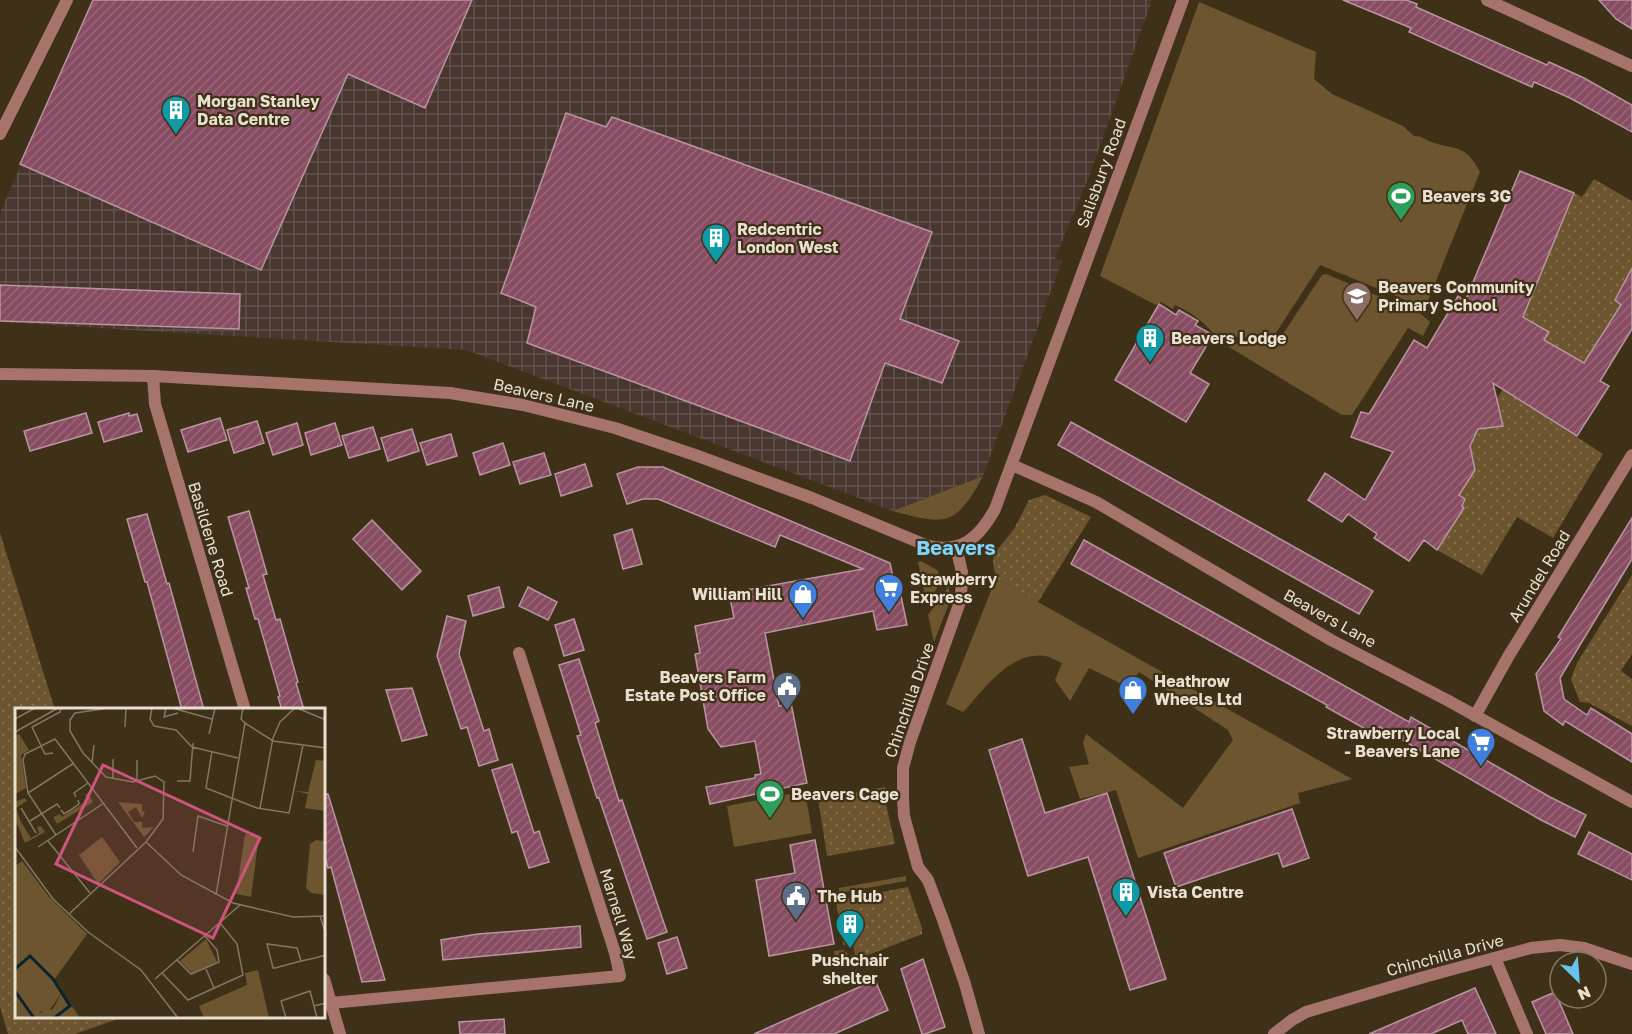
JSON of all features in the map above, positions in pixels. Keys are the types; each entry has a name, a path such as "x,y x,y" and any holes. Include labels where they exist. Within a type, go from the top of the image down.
{"street":[{"path":"0,134 67,0"},
{"name":"Salisbury Road","path":"1012,465 1183,0"},
{"path":"1487,0 1632,66"},
{"name":"Beavers Lane","path":"0,374 153,376 450,393 523,405 615,428 695,455 813,498 928,546 956,547"},
{"name":"Basildene Road","path":"153,376 155,404 244,708"},
{"name":"Arundel Road","path":"1475,716 1508,657 1632,454"},
{"path":"956,547 980,532 987,524 1012,465"},
{"name":"Beavers Lane","path":"1012,465 1096,502 1331,640 1632,802"},
{"name":"Chinchilla Drive","path":"956,547 962,572 961,599 910,742 903,768 903,798 904,816 918,867 928,880 943,920 979,1034"},
{"name":"Marnell Way","path":"331,1003 620,976 615,953 519,653"},
{"name":"Chinchilla Drive","path":"1278,1032 1306,1012 1531,948 1560,945 1584,948 1632,964"},
{"path":"1495,958 1527,1034"},
{"path":"326,986 340,1034"}],"shaded area":[{"path":"93,0 1152,0 1089,177 1055,258 1062,261 983,476 893,511 466,350 0,322 0,213"},
{"path":"1199,2 1316,52 1314,79 1332,94 1403,126 1414,136 1460,150 1469,156 1480,172 1425,308 1320,265 1272,339 1215,335 1196,317 1181,308 1175,305 1173,309 1161,302 1156,305 1100,276"},
{"path":"1594,179 1632,201 1632,276 1627,284 1624,283 1615,299 1621,305 1584,363 1544,340 1549,332 1511,309 1528,306 1574,193 1582,197"},
{"path":"1326,274 1421,314 1430,322 1423,336 1408,328 1352,415 1342,415 1229,347 1230,343 1275,346 1322,275"},
{"path":"1503,389 1603,454 1553,538 1517,517 1482,575 1437,550 1464,508 1462,506 1465,499 1448,487 1465,486 1475,470 1470,446 1478,429 1502,426 1492,406"},
{"path":"983,476 965,505 948,518 926,519 893,511"},
{"path":"1045,495 1091,517 1038,602 996,578 993,563 994,554 1014,529 1029,500"},
{"path":"0,533 54,708 15,708 15,1019 118,1019 75,1034 8,1034 0,1007"},
{"path":"921,561 937,570 942,580 927,604 918,562"},
{"path":"1632,575 1632,654 1621,671 1632,679 1632,726 1589,703 1580,702 1571,679 1577,663"},
{"path":"996,578 1352,779 1298,793 1300,803 1138,858 1116,790 1080,799 1069,767 1089,764 1083,743 1086,734 1183,808 1233,740 1228,730 1139,672 1128,687 1089,668 1070,701 1055,680 1062,663 1045,656 1032,656 1009,666 989,683 963,712 946,704"},
{"path":"949,586 950,601 934,642 928,615"},
{"path":"885,787 885,800 895,844 827,856 818,798"},
{"name":"Beavers Cage","path":"805,791 812,833 734,847 727,806"},
{"path":"906,876 906,881 839,893 839,888"},
{"path":"908,887 922,934 858,959 855,942 843,943 836,901"},
{"path":"855,941 858,959 837,968 834,951 844,950 848,956 855,955 853,944 843,945 843,943"}],"building":[{"name":"Morgan Stanley Data Centre","path":"93,0 472,0 425,108 348,74 261,270 20,164"},
{"path":"1343,0 1406,0 1417,4 1416,7 1547,65 1549,62 1584,78 1632,105 1632,132 1570,98 1534,82 1532,87 1409,32 1411,28"},
{"path":"1599,0 1632,0 1632,29 1616,19"},
{"name":"Redcentric London West","path":"566,113 606,127 612,117 932,232 900,319 959,341 942,383 885,363 850,461 527,343 536,307 501,293"},
{"path":"1520,171 1574,193 1523,317 1549,332 1544,340 1584,363 1621,305 1615,300 1632,268 1632,329 1600,381 1609,386 1577,436 1493,383 1503,426 1478,429 1470,446 1475,470 1459,495 1465,499 1462,506 1464,508 1437,550 1424,540 1409,561 1374,538 1377,534 1348,514 1342,522 1308,500 1325,473 1365,500 1393,452 1351,437 1361,412 1369,414 1414,340 1427,348 1458,296 1465,301"},
{"path":"0,285 240,294 239,329 0,321"},
{"name":"Beavers Lodge","path":"1159,304 1176,315 1179,310 1198,321 1195,325 1213,335 1190,373 1209,384 1186,422 1115,380"},
{"path":"86,413 92,433 30,451 24,431"},
{"path":"129,413 129,416 137,414 142,431 104,442 98,422"},
{"path":"220,418 227,440 188,452 181,430"},
{"path":"257,421 264,443 234,453 227,430"},
{"path":"1071,422 1373,591 1359,614 1058,445"},
{"path":"297,423 303,445 273,455 266,433"},
{"path":"335,423 342,445 311,455 305,433"},
{"path":"373,427 380,449 349,458 342,436"},
{"path":"412,429 419,451 388,461 381,438"},
{"path":"451,434 457,456 427,465 420,443"},
{"path":"503,443 510,465 480,475 473,453"},
{"path":"544,453 551,475 520,484 513,462"},
{"path":"585,464 592,486 561,496 555,474"},
{"path":"638,467 663,467 890,563 897,597 901,596 907,625 877,630 873,611 765,633 779,706 791,703 807,783 710,804 706,787 755,778 755,775 761,774 755,741 721,747 708,729 695,654 700,653 695,626 734,618 729,593 863,569 780,535 775,547 658,499 643,499 627,504 617,474"},
{"path":"249,511 267,574 263,575 276,620 280,619 303,708 281,708 278,697 280,696 258,619 255,619 246,588 249,588 228,517"},
{"path":"147,514 167,584 169,583 203,708 181,708 127,519"},
{"path":"1632,518 1632,559 1560,678 1564,699 1587,715 1591,708 1632,734 1632,762 1565,721 1563,725 1544,711 1536,674 1561,639 1558,637"},
{"path":"372,520 421,571 402,590 353,539"},
{"path":"632,529 642,564 623,569 614,535"},
{"path":"1084,540 1409,722 1411,717 1550,797 1586,815 1575,837 1541,820 1380,727 1376,735 1326,707 1327,705 1071,564"},
{"path":"499,587 504,607 473,616 468,596"},
{"path":"528,587 557,602 548,620 519,606"},
{"path":"447,616 466,621 459,654 484,731 489,729 498,760 479,766 467,727 461,729 437,656"},
{"path":"574,619 584,650 564,656 555,625"},
{"path":"579,659 599,721 595,723 619,801 622,800 667,932 647,939 577,736 581,735 559,665"},
{"path":"412,688 427,735 402,741 386,690"},
{"name":"Vista Centre","path":"1022,739 1045,813 1107,793 1166,979 1130,990 1088,857 1028,876 989,750"},
{"path":"512,764 534,833 539,831 549,862 529,868 517,831 512,833 492,770"},
{"path":"326,794 328,794 385,980 362,982 331,867 328,868 326,861"},
{"path":"1292,809 1309,858 1283,867 1278,853 1176,887 1164,853"},
{"path":"1589,832 1632,854 1632,880 1578,854"},
{"name":"The Hub","path":"815,840 834,944 769,956 756,880 795,873 790,845"},
{"path":"580,926 581,947 443,960 441,940 478,934"},
{"path":"677,937 687,968 667,974 658,943"},
{"path":"923,959 945,1027 925,1034 922,1034 901,969"},
{"path":"875,980 888,1010 834,1034 754,1034"},
{"path":"1475,988 1496,1034 1468,1034 1462,1020 1431,1034 1369,1034"},
{"path":"1548,995 1548,1010 1563,1010 1573,1034 1546,1034 1532,1002"},
{"path":"504,1019 505,1034 460,1034 459,1022"}],"place":[{"name":"Morgan Stanley Data Centre","path":"176,136"},
{"name":"Beavers 3G","path":"1401,222"},
{"name":"Redcentric London West","path":"716,264"},
{"name":"Beavers Community Primary School","path":"1357,322"},
{"name":"Beavers Lodge","path":"1150,364"},
{"name":"Strawberry Express","path":"889,614"},
{"name":"William Hill","path":"803,620"},
{"name":"Beavers Farm Estate Post Office","path":"787,712"},
{"name":"Heathrow Wheels Ltd","path":"1133,716"},
{"name":"Strawberry Local - Beavers Lane","path":"1481,768"},
{"name":"Beavers Cage","path":"770,820"},
{"name":"Vista Centre","path":"1126,918"},
{"name":"The Hub","path":"796,922"},
{"name":"Pushchair shelter","path":"850,950"}],"district":[{"name":"Beavers","path":"956,547"}]}
